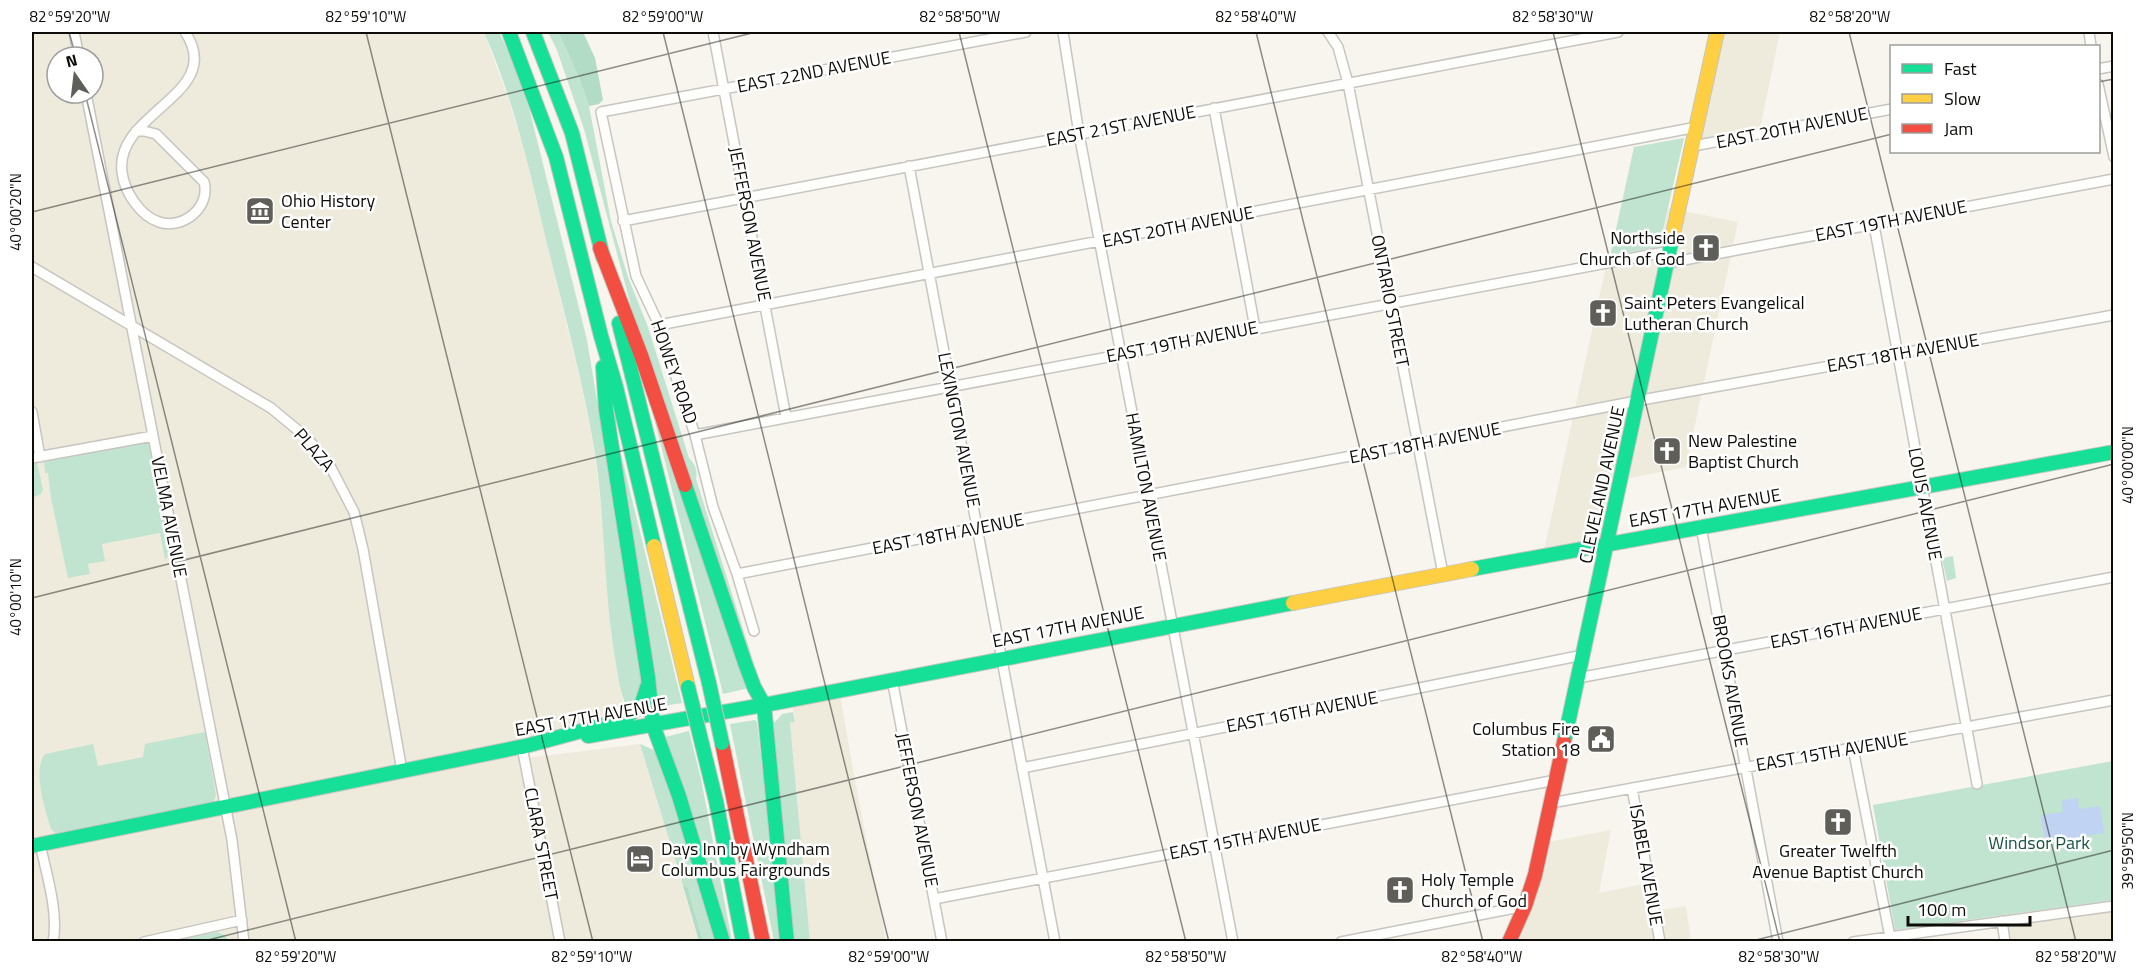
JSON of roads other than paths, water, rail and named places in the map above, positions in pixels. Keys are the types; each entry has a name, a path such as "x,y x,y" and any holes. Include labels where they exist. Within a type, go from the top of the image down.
{"main road":[{"path":"509,32 556,157 616,387 716,801 743,942"},
{"path":"533,32 572,133 709,683 763,942"},
{"name":"CLEVELAND AVENUE","path":"1509,942 1525,906 1535,874 1717,32"},
{"path":"600,248 641,355 745,663 764,705 787,942"},
{"path":"601,336 606,410 648,677 653,725 680,796 723,942"},
{"name":"EAST 17TH AVENUE","path":"36,845 522,747 764,705 1443,574 2114,452"},
{"path":"522,747 622,720 641,706 646,694 648,677"}],"street":[{"path":"136,131 156,134 204,182 206,191 204,202 199,210 186,219 173,223 158,222 148,216 138,207 124,182 122,172 123,152 129,139 136,131 154,113 188,81 193,71 194,50 185,32"},
{"name":"JEFFERSON AVENUE","path":"712,32 725,89 786,417"},
{"name":"EAST 22ND AVENUE","path":"601,112 1026,32"},
{"name":"HAMILTON AVENUE","path":"1064,32 1079,134 1233,942"},
{"name":"ONTARIO STREET","path":"1328,32 1338,47 1348,83 1443,574"},
{"name":"EAST 21ST AVENUE","path":"623,221 1618,32"},
{"path":"2100,93 2114,157"},
{"name":"VELMA AVENUE","path":"88,105 226,807 244,942"},
{"path":"1214,108 1255,328"},
{"name":"EAST 20TH AVENUE","path":"1693,146 1890,109"},
{"name":"HOWEY ROAD","path":"601,112 636,276 659,326 695,435 713,507 754,631"},
{"path":"154,113 156,134"},
{"name":"EAST 20TH AVENUE","path":"659,326 1697,127"},
{"name":"LEXINGTON AVENUE","path":"909,166 1055,942"},
{"name":"EAST 19TH AVENUE","path":"695,435 1390,303 1874,225 2114,179"},
{"name":"LOUIS AVENUE","path":"1874,225 1977,784"},
{"name":"PLAZA","path":"32,267 271,408 306,437 335,474 354,512 363,549 402,771"},
{"name":"EAST 18TH AVENUE","path":"737,574 1638,402 2114,315"},
{"path":"32,412 36,458 153,436"},
{"name":"BROOKS AVENUE","path":"1701,527 1778,942"},
{"name":"EAST 16TH AVENUE","path":"1578,678 2114,577"},
{"name":"EAST 16TH AVENUE","path":"1022,768 1583,655"},
{"name":"JEFFERSON AVENUE","path":"892,679 942,942"},
{"name":"EAST 15TH AVENUE","path":"1551,803 2114,700"},
{"name":"CLARA STREET","path":"522,747 560,942"},
{"path":"1854,748 1890,937"},
{"name":"EAST 15TH AVENUE","path":"934,899 1556,780"},
{"name":"ISABEL AVENUE","path":"1632,788 1660,942"},
{"path":"36,845 52,908 55,932 53,942"},
{"path":"1341,942 1525,906"},
{"path":"1853,942 2114,906"},
{"path":"144,942 242,920"},
{"path":"2001,921 2005,942"}],"water":[{"path":"2078,798 2079,809 2100,806 2104,833 2045,842 2041,815 2063,812 2062,800"}],"place":[{"name":"Ohio History Center","path":"260,211"},
{"name":"Northside Church of God","path":"1706,248"},
{"name":"Saint Peters Evangelical Lutheran Church","path":"1603,313"},
{"name":"New Palestine Baptist Church","path":"1667,451"},
{"name":"Columbus Fire Station 18","path":"1601,739"},
{"name":"Greater Twelfth Avenue Baptist Church","path":"1838,822"},
{"name":"Days Inn by Wyndham Columbus Fairgrounds","path":"640,859"},
{"name":"Holy Temple Church of God","path":"1400,890"}],"park label":[{"name":"Windsor Park","path":"2039,843"}]}
